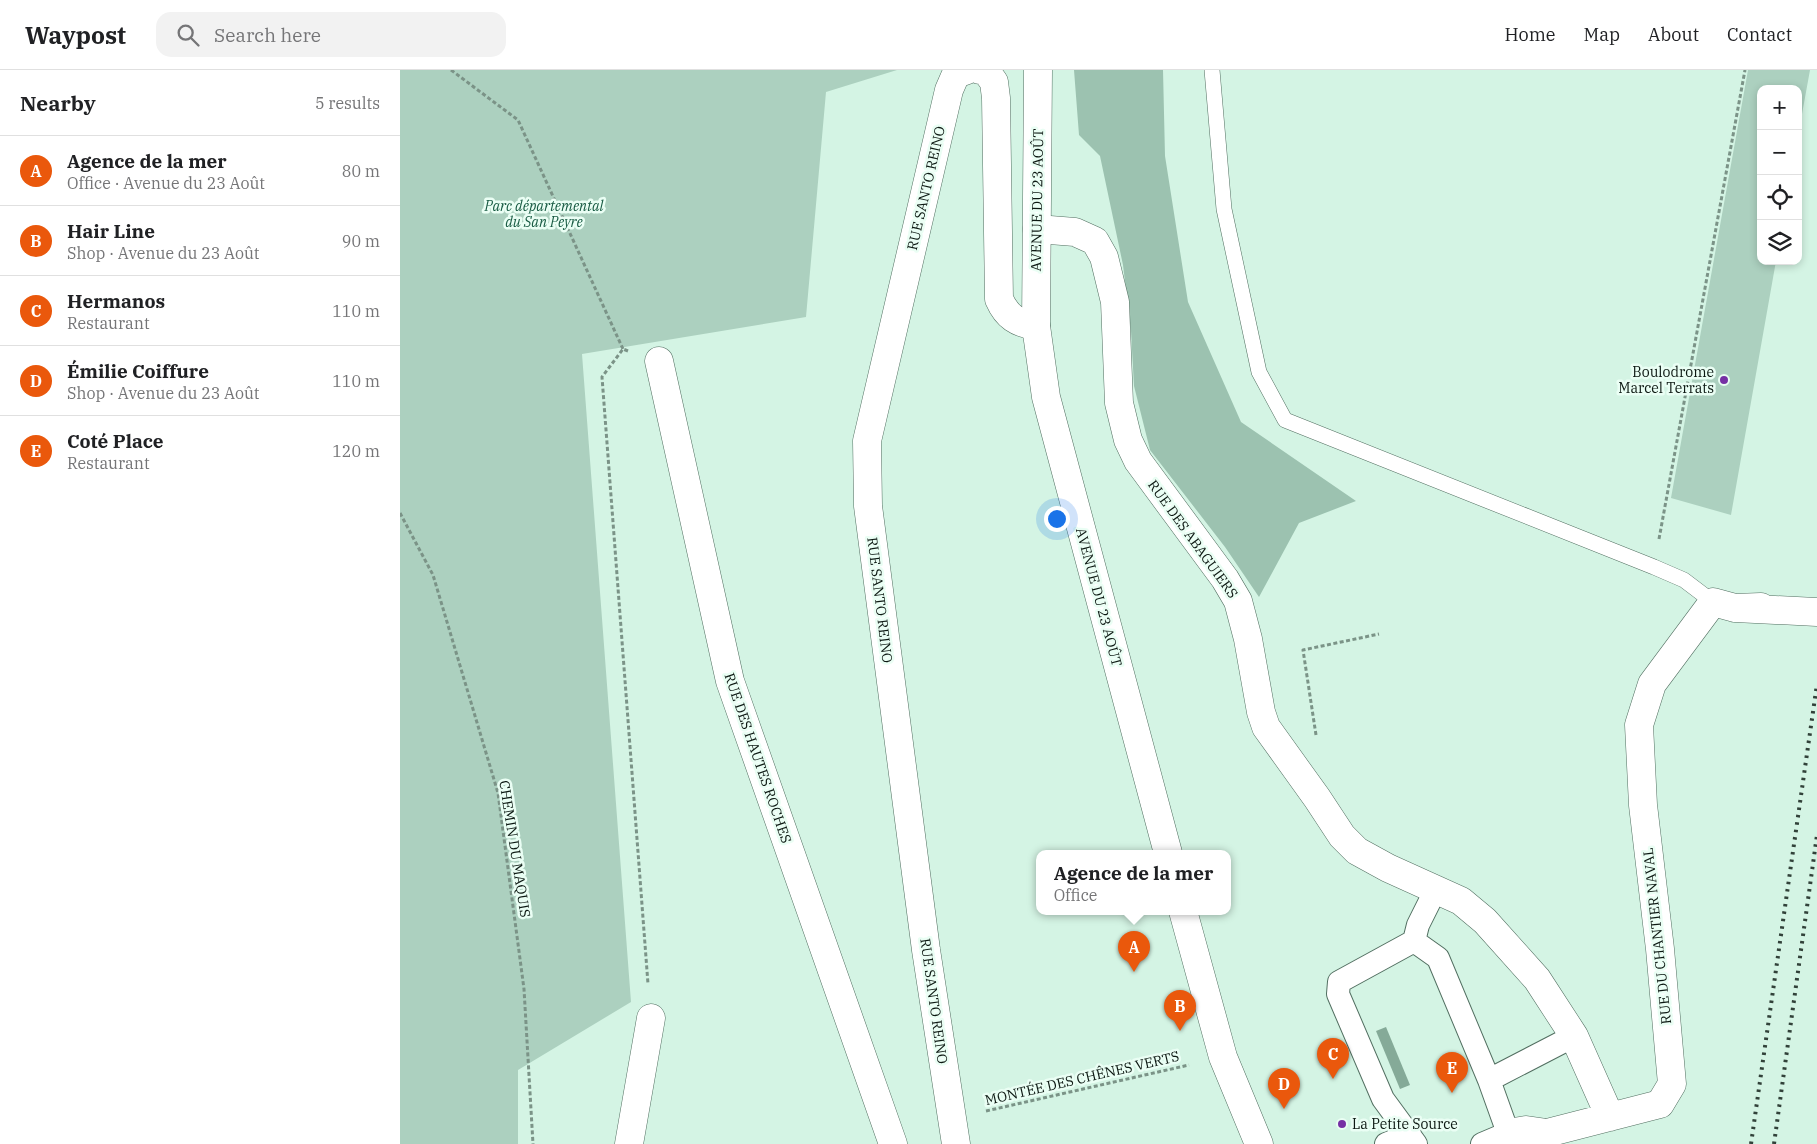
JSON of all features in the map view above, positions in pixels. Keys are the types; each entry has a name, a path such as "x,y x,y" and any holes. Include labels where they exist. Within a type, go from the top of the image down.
{"street":[{"name":"RUE SANTO REINO","path":"956,1144 926,950 868,506 866,441 949,90 956,74 967,70"},
{"path":"980,70 986,71 994,82 996,98 999,299 1004,310 1015,321 1036,326"},
{"name":"AVENUE DU 23 AOÛT","path":"1038,70 1036,326 1046,397 1167,850"},
{"name":"RUE DES ABAGUIERS","path":"1037,229 1075,232 1095,241 1104,257 1115,302 1119,403 1128,440 1138,462 1225,578 1238,600 1248,639 1261,712 1266,727 1342,836 1357,852 1461,901 1485,921 1537,979 1574,1036 1610,1117"},
{"name":"RUE DES HAUTES ROCHES","path":"659,361 730,681 893,1144"},
{"path":"1736,606 1817,612"},
{"name":"RUE DU CHANTIER NAVAL","path":"1482,1144 1508,1133 1526,1130 1538,1138 1547,1133 1660,1104 1672,1084 1660,949 1643,805 1639,725 1652,684 1736,606"},
{"path":"1386,1144 1413,1139 1383,1099 1338,994 1339,982 1414,941 1418,925 1436,889"},
{"path":"1185,915 1223,1057 1259,1144"},
{"path":"1414,941 1438,958 1489,1080 1508,1133"},
{"path":"629,1144 651,1018"},
{"path":"1489,1080 1574,1036"}],"lane":[{"path":"1212,70 1224,209 1260,372 1285,420 1654,567 1736,606"}],"path":[{"path":"450,70 518,120 623,349 659,361"},
{"path":"1654,567 1745,70"},
{"path":"623,349 602,377 651,1018"},
{"name":"CHEMIN DU MAQUIS","path":"400,513 433,575 498,793 524,989 533,1144"},
{"path":"1317,740 1303,650 1379,634"},
{"name":"MONTÉE DES CHÊNES VERTS","path":"981,1112 1223,1057"}],"green space":[{"name":"Parc départemental du San Peyre","path":"400,70 897,70 826,92 806,317 582,354 631,1002 518,1070 518,1144 400,1144"},
{"name":"Boulodrome Marcel Terrats","path":"1748,70 1810,70 1802,114 1802,85 1757,85 1757,265 1775,265 1731,515 1671,498"}],"shaded area":[{"path":"1074,70 1163,70 1165,156 1188,302 1241,422 1356,501 1299,523 1259,597 1225,547 1150,450 1134,386 1131,331 1123,265 1100,156 1079,135"},
{"path":"1386,1027 1410,1085 1400,1089 1376,1031"}],"railway":[{"path":"1751,1144 1817,684"},
{"path":"1774,1144 1817,835"}],"place":[{"name":"Boulodrome Marcel Terrats","path":"1724,380"},
{"name":"Agence de la mer","path":"1134,972"},
{"name":"Hair Line","path":"1180,1031"},
{"name":"Hermanos","path":"1333,1079"},
{"name":"Coté Place","path":"1452,1093"},
{"name":"Émilie Coiffure","path":"1284,1109"},
{"name":"La Petite Source","path":"1342,1124"}]}
